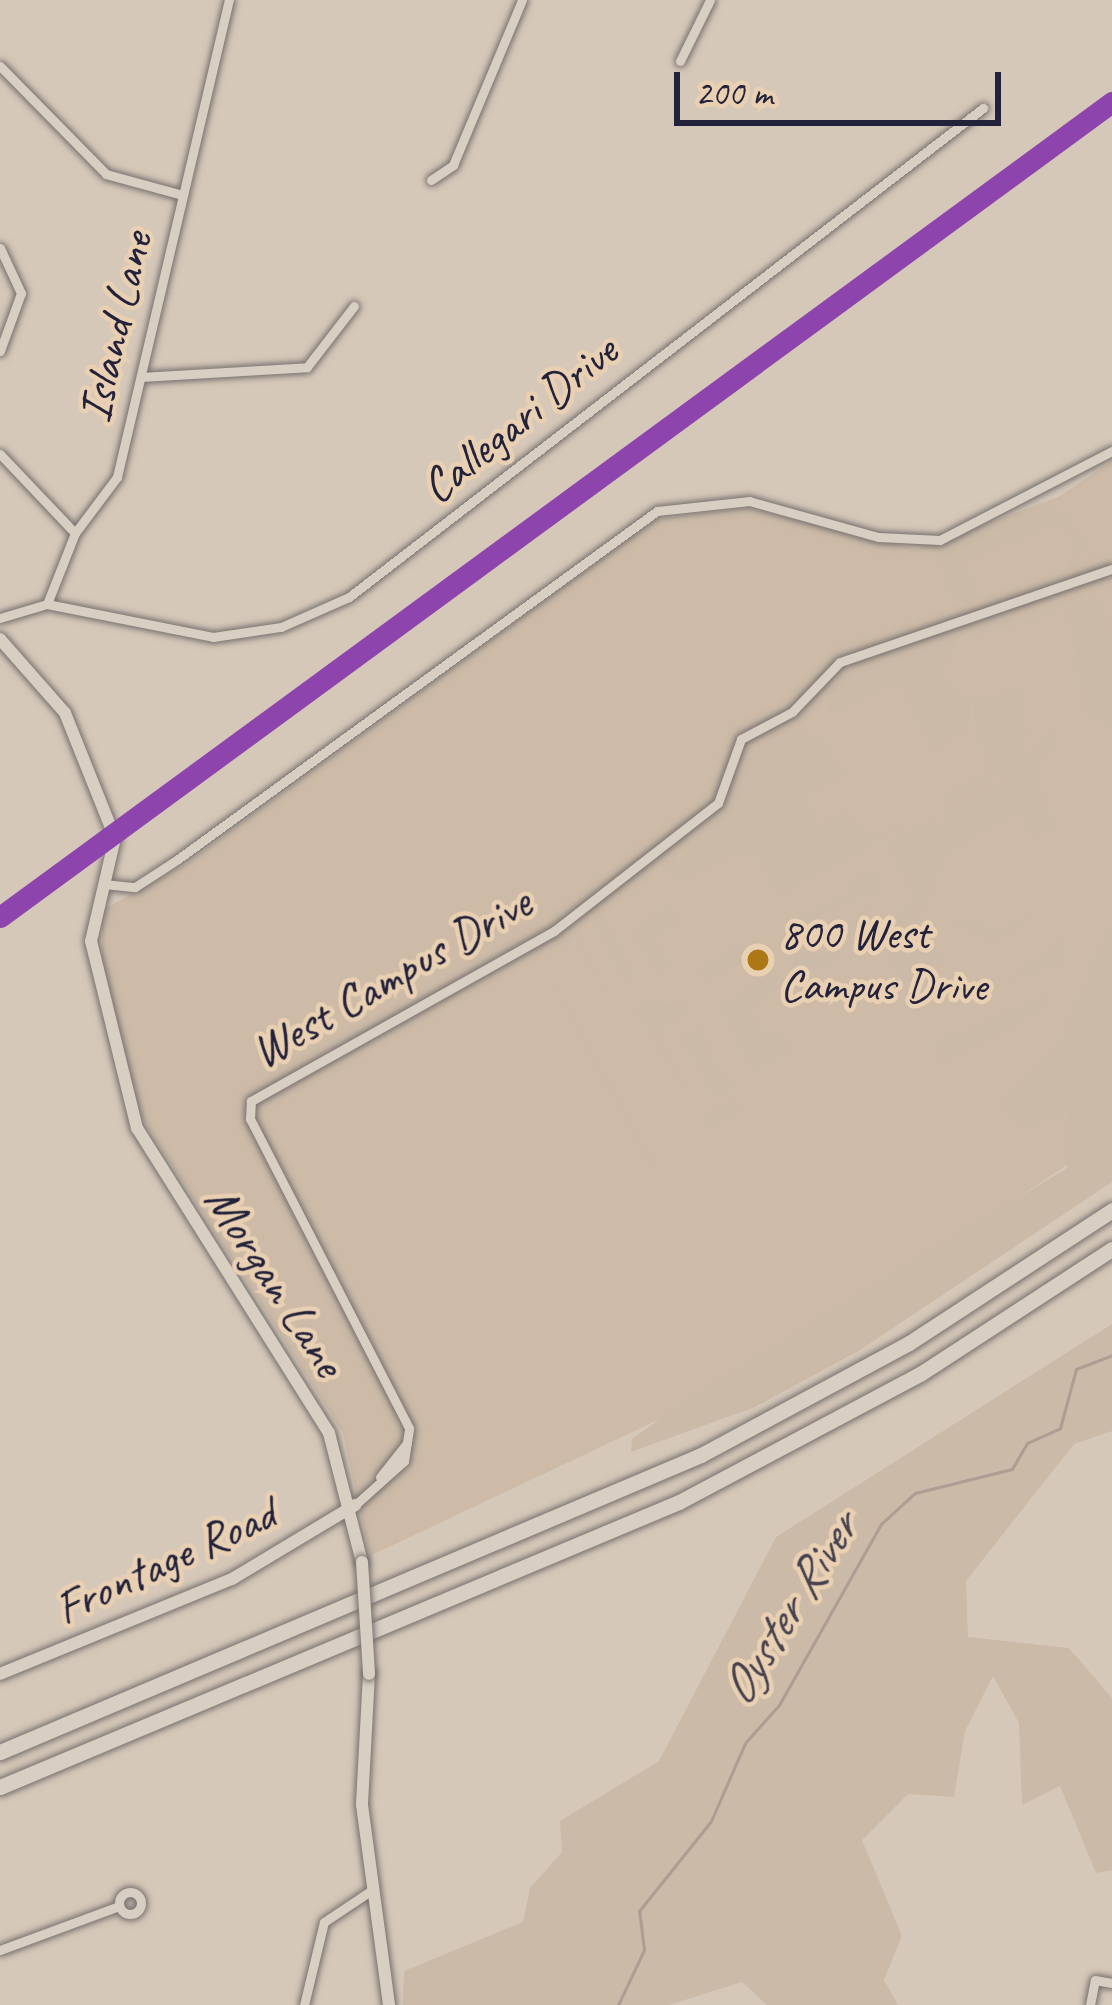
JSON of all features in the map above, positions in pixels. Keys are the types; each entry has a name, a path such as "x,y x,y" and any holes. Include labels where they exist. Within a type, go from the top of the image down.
{"highway":[{"path":"0,1752 701,1455 909,1343 1112,1210"},
{"path":"0,1786 679,1502 920,1374 1112,1250"}],"street":[{"name":"Island Lane","path":"47,604 75,533 117,477 229,0"},
{"path":"431,180 453,165 522,0"},
{"path":"680,61 710,0"},
{"path":"0,66 106,174 183,195"},
{"name":"Callegari Drive","path":"47,604 213,637 281,627 350,597 983,108"},
{"path":"0,248 21,292 0,351"},
{"path":"141,376 307,368 354,306"},
{"path":"104,884 135,887 162,871 657,512 749,501 878,537 940,540 1112,451"},
{"path":"0,454 75,533"},
{"name":"West Campus Drive","path":"356,1505 380,1477 404,1461 409,1428 250,1119 250,1101 554,931 718,802 742,739 792,712 840,662 1112,569"},
{"path":"0,618 47,604"},
{"name":"Morgan Lane","path":"0,639 82,744 115,838 92,950 137,1128 329,1433 356,1505 369,1674 369,1892 389,2005"},
{"name":"Frontage Road","path":"0,1674 232,1580 356,1505"},
{"path":"304,2005 324,1922 369,1892"},
{"path":"0,1950 119,1906"},
{"path":"1090,2005 1095,1981 1112,1984"}],"shaded area":[{"path":"1112,461 1112,1135 751,1376 370,1556 343,1433 141,1116 102,970 102,910 183,866 657,519 748,508 917,549 1058,497"},
{"path":"1041,506 1067,516 1083,542 1076,570 1064,571 1077,551 1061,519 964,562 978,598 1048,580 969,604 947,593 939,548"},
{"path":"1081,596 1103,607 1112,640 1112,726 1086,711 1068,605 1026,625 1024,616"},
{"path":"994,614 1013,619 1015,628 960,636 942,675 902,691 895,680 829,715 826,690 846,670"},
{"path":"944,678 970,700 968,729 933,749 904,694"},
{"path":"1018,690 1027,736 978,738 973,702"},
{"path":"784,729 820,737 843,775 803,797 818,826 846,811 868,838 913,820 779,895 759,857 743,850 681,879 667,853 680,863 761,742"},
{"path":"1052,730 1058,741 1032,764 1054,831 1032,834 1019,811 977,833 940,860 924,910 916,893 947,813 1004,780"},
{"path":"998,737 1026,742 1017,762 947,806 944,797 992,771 982,742"},
{"path":"932,819 934,844 913,888 888,843"},
{"path":"662,850 678,881 660,865 598,906 635,975 625,981 589,910"},
{"path":"876,870 881,888 788,930 784,918 792,924 850,894 847,885"},
{"path":"913,900 919,929 914,920 855,952"},
{"path":"669,904 678,923 654,936 669,964 657,974 634,933"},
{"path":"866,908 873,918 893,911 836,943 790,949 822,932 828,940"},
{"path":"1028,915 1037,916 989,942 954,923 980,919 989,935"},
{"path":"1112,923 1112,1182 860,1350 755,1407 631,1452 632,1439 686,1400 1067,1168 1068,1111 1022,1128 1003,1104 1059,1046"},
{"path":"1064,934 1065,961 1001,983 1052,951"},
{"path":"925,935 945,959 867,1005 863,997 901,977 889,954"},
{"path":"562,936 581,941 612,1001 576,942 553,941"},
{"path":"529,939 655,1166 652,1168"},
{"path":"738,944 760,953 705,981 701,972"},
{"path":"847,948 801,981 791,961 826,955"},
{"path":"772,972 780,988 748,1006 767,1040 780,1033 793,1049 753,1071 723,1007"},
{"path":"1050,982 1043,1008 944,1062 935,1044 1045,996"},
{"path":"642,1001 692,1007 656,1033 696,1104 635,1009"},
{"path":"702,1026 709,1059 735,1087 716,1098 683,1038"},
{"path":"734,1100 741,1113 703,1126 704,1117"},
{"path":"1112,1324 1112,1431 1074,1444 966,1581 968,1637 1069,1648 1112,1698 1112,1870 1096,1873 1060,1786 1022,1805 1019,1723 993,1676 965,1731 954,1797 908,1794 862,1840 902,1936 884,1980 898,2005 767,2005 742,1982 669,2005 403,2005 404,1971 523,1922 530,1888 562,1852 560,1821 659,1761 776,1537"}],"waterway":[{"name":"Oyster River","path":"618,2005 644,1950 639,1911 711,1821 745,1743 779,1705 881,1524 915,1493 1012,1469 1027,1443 1060,1428 1076,1369 1112,1355"}],"transit line":[{"path":"0,917 1112,102"}],"place":[{"name":"800 West Campus Drive","path":"758,960"}]}
